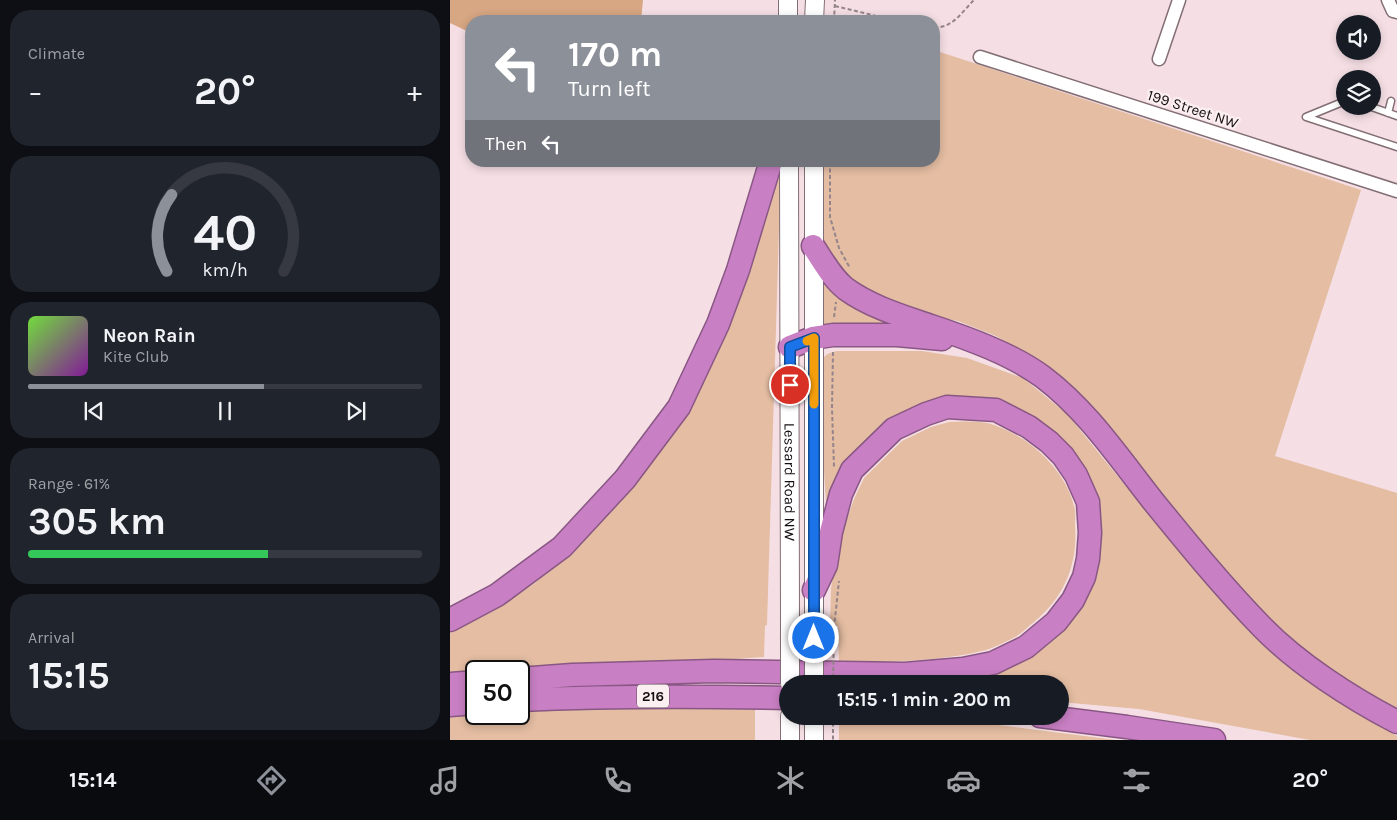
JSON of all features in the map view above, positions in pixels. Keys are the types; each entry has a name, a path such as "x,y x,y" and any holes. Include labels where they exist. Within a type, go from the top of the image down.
{"highway":[{"path":"450,620 497,595 562,547 626,479 679,406 718,324 740,262 769,167"},
{"path":"813,246 832,275 845,288 866,302 990,349 1045,378 1097,429 1206,564 1263,628 1305,664 1348,695 1397,722"},
{"path":"790,347 823,337 897,335 964,342 990,349"},
{"path":"530,678 572,675 714,671 905,674 963,669 993,663 1026,647 1056,622 1073,600 1084,577 1088,559 1090,533 1088,502 1076,475 1063,456 1029,426 996,410 947,407 926,414 894,429 852,470 841,494 831,532 826,566 814,590"},
{"path":"450,684 465,683"},
{"name":"216","path":"530,700 610,696 779,698"},
{"path":"450,705 465,704"},
{"path":"1069,720 1214,740"}],"main road":[{"path":"788,0 788,15"},
{"path":"812,1 813,15"},
{"name":"Lessard Road NW","path":"789,167 790,675"},
{"name":"Lessard Road NW","path":"814,167 813,246 823,337 814,590 814,675"},
{"path":"790,725 790,740"},
{"path":"814,725 814,740"}],"street":[{"path":"1159,59 1179,0"},
{"name":"199 Street NW","path":"980,57 1397,191"}],"lane":[{"path":"1388,113 1391,102"},
{"path":"1336,105 1306,117 1397,147"},
{"path":"1381,110 1397,116"}],"path":[{"path":"834,15 835,0"},
{"path":"940,28 949,25 974,0"},
{"path":"834,6 872,15"},
{"path":"830,167 830,217 839,248 852,274"},
{"path":"834,473 832,408 823,337 836,297"},
{"path":"834,628 834,675"},
{"path":"833,725 833,740"}],"shaded area":[{"path":"450,0 643,0 642,15 465,15 465,30 450,23"},
{"path":"940,52 1361,190 1275,456 1397,493 1397,710 1363,693 1307,653 1250,600 1083,398 1043,364 996,336 958,321 895,309 859,294 825,252 821,234 821,167 940,167"},
{"path":"779,167 781,167 767,625 765,626 764,657 530,673 530,660 465,660 465,674 450,678 450,633 493,611 535,583 604,519 653,461 675,431"},
{"path":"821,276 898,325 825,327 823,324"},
{"path":"922,351 967,358 1023,378 1067,414 1155,522 1233,613 1290,667 1334,698 1397,736 1397,740 1310,740 1139,709 1069,703 1069,675 963,675 1012,664 1097,558 1055,434 926,406 829,502 826,502 822,441 821,363 827,354 832,352"},
{"path":"949,422 983,422 1007,430 1032,446 1054,467 1063,479 1075,510 1074,553 1072,566 1067,578 1054,601 1045,612 1017,636 990,649 932,659 839,664 838,626 830,626 831,588 841,536 854,499 864,478 902,441 931,427"},
{"path":"755,707 755,740 450,740 450,715 465,715 465,725 530,725 530,711"},
{"path":"839,725 999,725 1116,740 839,740"}],"slow traffic":[{"path":"807,341 814,338 814,404"}],"route":[{"path":"790,385 790,347 814,338 814,638"}]}
